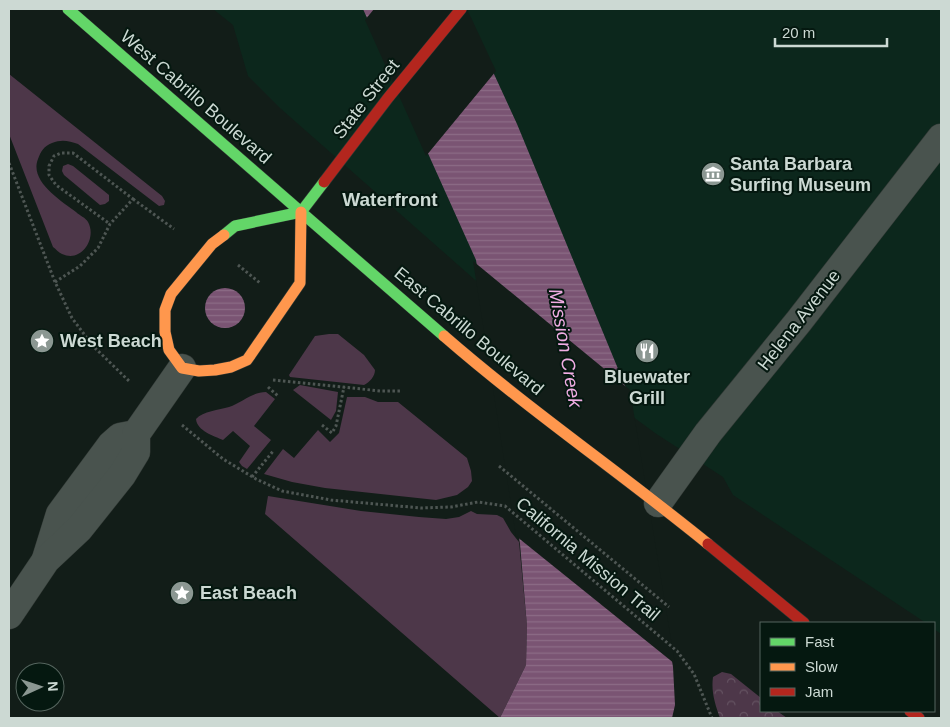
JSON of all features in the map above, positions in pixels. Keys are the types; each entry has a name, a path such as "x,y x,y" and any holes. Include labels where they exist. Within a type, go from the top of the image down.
{"main road":[{"name":"West Cabrillo Boulevard","path":"68,9 301,212"},
{"name":"State Street","path":"301,212 388,98 461,9"},
{"path":"301,212 300,283 247,360 233,368 218,370 198,372 182,368 169,350 164,332 165,310 171,294 212,244 235,226 301,212"},
{"name":"East Cabrillo Boulevard","path":"301,212 483,370 655,501 803,622"}],"street":[{"name":"Helena Avenue","path":"655,501 799,321 941,138"},
{"path":"9,615 46,560 79,530 122,475 136,452 136,434 182,368"}],"path":[{"path":"110,224 56,185 50,175 49,166 54,156 61,153 73,153 174,229"},
{"name":"California Mission Trail","path":"9,163 55,282 72,318 94,346 132,384 134,383 157,405 223,459 252,477 282,491 332,500 421,508 451,507 478,502 505,506 677,651 694,674 712,718"},
{"path":"55,282 80,266 98,248 110,224 133,199"},
{"path":"235,263 263,285"},
{"path":"268,380 381,391 402,391"},
{"path":"264,383 278,396"},
{"path":"322,425 332,433 336,426 344,387"},
{"path":"252,477 274,450"},
{"path":"499,466 669,607"}],"shaded area":[{"path":"213,9 941,9 941,634 935,630 935,622 924,622 733,495 723,477 655,433 617,405 280,108 248,76 233,25"}],"green space":[{"path":"9,74 162,196 165,201 164,205 159,206 78,144 62,141 49,144 43,149 38,159 36,167 38,175 48,190 86,219 91,235 86,247 76,255 62,254 53,247 9,134"},
{"path":"68,164 109,195 109,201 100,205 64,175 62,171 63,166"},
{"path":"338,334 364,355 375,370 373,377 364,385 290,377 289,375 315,336"},
{"path":"300,385 338,392 336,411 331,420 293,390"},
{"path":"266,392 275,399 254,426 271,440 247,469 239,462 250,446 233,431 223,440 211,435 199,427 196,419 207,412 229,407 256,394"},
{"path":"347,397 365,397 378,402 398,402 467,458 472,481 468,487 457,495 436,500 325,488 292,482 264,474 283,449 294,458 318,430 330,442 339,433"},
{"path":"268,496 361,511 419,517 446,519 459,517 471,511 477,514 497,515 503,518 519,542 527,626 526,665 500,718 265,514"},
{"path":"722,672 731,674 760,697 760,712 778,712 787,718 720,718 714,698 713,677"}],"water":[{"name":"Mission Creek","path":"363,9 464,9 517,124 628,393 673,667 675,705 672,718 500,718 526,665 527,626 520,544 476,260"},
{"path":"225,288 239,294 245,308 239,322 225,328 211,322 205,308 211,294"}],"pier":[{"path":"374,9 467,9 496,71 426,156 365,20"},
{"path":"473,261 630,390 675,664 516,536"}],"traffic: fast":[{"path":"68,9 301,212"},
{"path":"324,182 301,212 444,336"},
{"path":"224,235 235,226 301,212"}],"traffic: slow":[{"path":"224,235 212,244 171,294 165,310 165,332 169,350 182,368 199,371 215,370 231,367 247,360 300,283 301,212"},
{"path":"444,336 509,390 708,544"}],"traffic: jam":[{"path":"324,182 388,98 461,9"},
{"path":"708,544 803,622"},
{"path":"911,712 919,718"}],"place":[{"name":"Santa Barbara Surfing Museum","path":"713,174"},
{"name":"West Beach","path":"42,341"},
{"name":"Bluewater Grill","path":"647,351"},
{"name":"East Beach","path":"182,593"}],"district":[{"name":"Waterfront","path":"390,199"}]}
